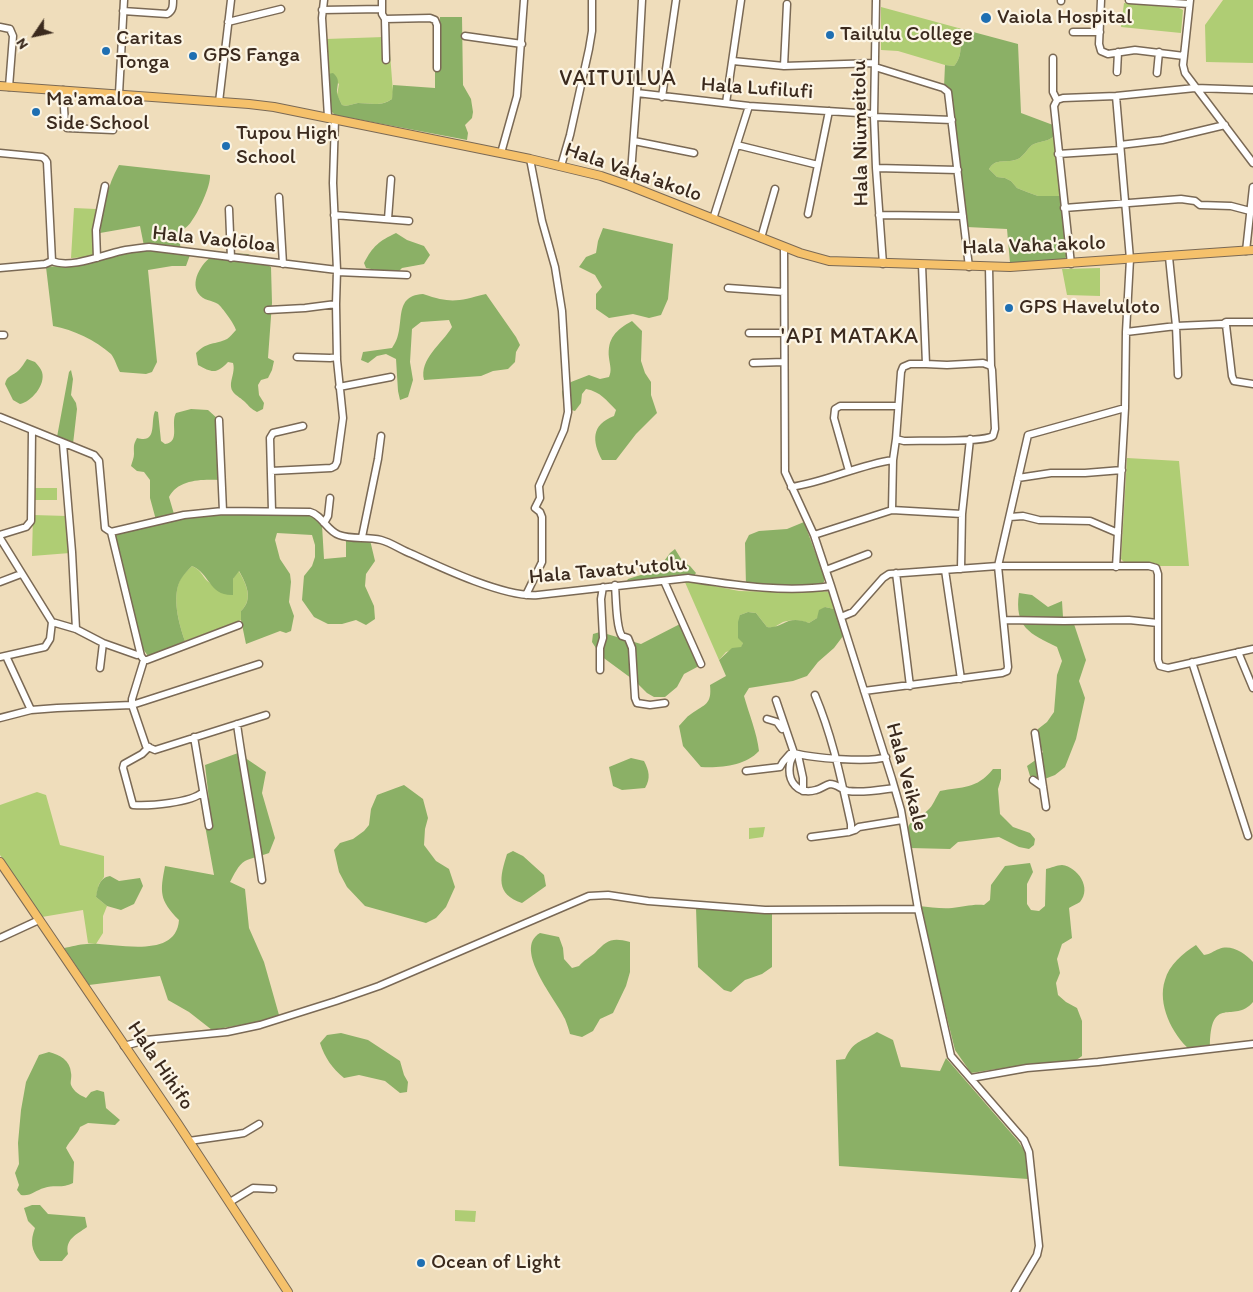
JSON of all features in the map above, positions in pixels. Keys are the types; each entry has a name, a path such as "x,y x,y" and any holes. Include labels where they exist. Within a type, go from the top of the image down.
{"main road":[{"name":"Hala Vaha'akolo","path":"0,86 274,107 530,159 630,186 784,247 829,261 989,267 1071,264 1249,250"},
{"name":"Hala Hihifo","path":"1,867 40,920 230,1202 288,1292"}],"street":[{"path":"119,94 124,0"},
{"path":"124,11 167,14 172,8 173,0"},
{"path":"219,102 231,0"},
{"path":"271,471 335,466 343,418 337,357 337,271 332,118 322,10 324,0"},
{"path":"382,0 385,19 386,60"},
{"path":"501,153 517,96 524,0"},
{"path":"561,166 570,135 589,49 592,31 592,0"},
{"path":"630,186 638,93 642,0"},
{"path":"662,97 676,0"},
{"path":"726,104 742,0"},
{"name":"Hala Niumeitolu","path":"876,0 874,116 883,264"},
{"path":"1101,0 1101,52 1108,54 1136,50 1184,56"},
{"path":"1130,0 1190,2 1183,65 1186,73 1195,88 1253,164"},
{"path":"784,66 787,4"},
{"path":"228,22 281,9"},
{"path":"322,10 382,9"},
{"path":"385,19 430,18 435,20 437,25 437,68"},
{"path":"0,27 10,30 13,36 9,87"},
{"path":"1073,32 1100,32"},
{"path":"465,36 522,44"},
{"path":"1117,72 1118,52"},
{"path":"1157,73 1159,52"},
{"path":"1053,58 1053,92 1057,100"},
{"path":"733,61 784,66 875,65 945,89 949,95 968,267"},
{"path":"1071,264 1058,154 1054,106 1057,100 1195,88 1253,90"},
{"path":"63,90 65,126 67,128 113,130"},
{"name":"Hala Lufilufi","path":"638,93 749,106 829,110 874,116 952,120"},
{"path":"1116,96 1130,259 1126,332 1125,408 1116,567"},
{"path":"712,219 749,106"},
{"path":"808,214 829,110"},
{"path":"1058,154 1162,140 1225,125"},
{"path":"634,141 694,153"},
{"path":"738,144 818,165"},
{"path":"0,153 42,158 47,162 52,261"},
{"path":"526,595 542,562 542,517 535,508 540,498 539,486 564,430 568,412 562,311 555,267 542,220 530,159"},
{"path":"876,168 958,170"},
{"path":"388,219 391,179"},
{"path":"97,258 96,230 105,186"},
{"path":"1249,250 1253,187"},
{"path":"761,238 775,189"},
{"path":"279,197 283,264"},
{"path":"1064,208 1181,199 1195,201 1200,205 1231,206 1250,211"},
{"path":"229,209 231,258"},
{"path":"334,215 409,221"},
{"path":"879,215 963,216"},
{"name":"Hala Vaolōloa","path":"0,268 45,264 52,261 58,263 97,258 122,251 149,247 337,271 408,275"},
{"name":"Hala Veikale","path":"784,247 785,472 814,535 886,757 902,820 918,909 951,1056 1024,1140 1029,1152 1039,1246 1036,1255 1015,1292"},
{"path":"1168,257 1176,326 1178,375"},
{"path":"922,265 926,364"},
{"path":"896,439 970,439 993,436 995,429 991,366 989,267"},
{"path":"728,288 784,292"},
{"path":"268,310 336,304"},
{"path":"1126,332 1176,326 1223,324 1226,322 1253,322"},
{"path":"1223,324 1227,328 1234,381 1253,384"},
{"path":"749,333 784,333"},
{"path":"297,357 337,357"},
{"path":"753,362 784,362"},
{"path":"892,510 893,460 899,390 903,367 910,364 947,365 983,363 991,366"},
{"path":"339,387 390,378"},
{"path":"849,471 834,418 835,409 840,406 898,406"},
{"path":"864,691 961,679 1006,671 1008,667 1005,620 998,566 1028,435 1125,408"},
{"path":"0,417 94,455 99,462 105,528 111,532 140,655 132,704 146,746 155,750 266,715"},
{"path":"219,420 223,511"},
{"path":"272,511 270,438 273,433 303,426"},
{"path":"31,710 3,657 45,647 50,640 52,622 0,537 26,527 30,521 32,431"},
{"path":"362,537 378,458 380,436"},
{"path":"961,569 962,514 970,439"},
{"path":"63,444 76,629"},
{"path":"791,487 817,482 849,471 893,460"},
{"path":"1018,478 1051,473 1122,470"},
{"path":"324,523 328,516 330,498"},
{"path":"814,535 892,510 962,514"},
{"name":"Hala Tavatu'utolu","path":"111,532 184,515 223,511 314,513 338,535 380,539 411,554 495,588 526,595 688,578 755,588 819,588 832,586"},
{"path":"1010,517 1023,516 1039,520 1090,521 1118,533"},
{"path":"826,570 868,554"},
{"path":"842,617 853,612 888,574 998,566 1149,566 1156,568 1158,574 1158,660 1160,666 1168,668 1253,649"},
{"path":"946,570 961,679"},
{"path":"896,573 910,686"},
{"path":"0,582 21,574"},
{"path":"664,581 701,664"},
{"path":"615,585 618,627 622,636 628,638 632,648 635,698 637,703 650,705 665,703"},
{"path":"600,670 600,648 603,638 601,600 603,587"},
{"path":"1005,620 1129,620 1158,623"},
{"path":"52,622 76,629 102,643 140,655 147,660 239,625"},
{"path":"100,668 102,643"},
{"path":"1238,652 1253,688"},
{"path":"1192,662 1248,836"},
{"path":"0,718 31,710 132,704 259,664"},
{"path":"815,695 827,724 836,758 851,824 849,832"},
{"path":"776,700 787,736"},
{"path":"767,719 777,722 796,754 802,778 802,791"},
{"path":"237,724 262,880"},
{"path":"1035,734 1046,807"},
{"path":"194,737 209,826"},
{"path":"149,747 142,754 124,764 123,768 133,805 179,800 199,795 203,792"},
{"path":"746,771 780,767 790,754 876,760 886,757"},
{"path":"796,754 790,765 791,777 795,788 802,791 818,790 828,784 835,785 843,790 878,791 894,788"},
{"path":"1033,780 1042,786"},
{"path":"811,837 849,832 859,827 902,820"},
{"path":"124,1046 146,1040 226,1032 260,1024 336,1001 388,982 589,896 608,895 765,910 918,909"},
{"path":"0,938 40,920"},
{"path":"971,1078 1026,1068 1108,1061 1253,1044"},
{"path":"189,1141 244,1133 259,1124"},
{"path":"230,1202 253,1188 273,1189"}],"green space":[{"path":"1223,0 1253,0 1253,63 1206,62 1205,25"},
{"path":"1124,3 1179,8 1183,10 1181,33 1121,27"},
{"path":"881,7 962,29 960,53 954,66 898,51 881,50"},
{"path":"440,17 462,17 463,85 471,99 473,112 472,118 465,125 468,133 467,140 335,115 330,110 328,74 333,73 337,78 337,93 344,106 358,103 380,104 388,101 392,99 393,85 435,88 435,71 439,71"},
{"path":"962,29 1018,44 1021,113 1053,125 1054,136 1032,145 1018,159 995,163 989,169 997,177 1011,181 1017,188 1027,192 1038,196 1060,196 1067,255 1065,259 1010,263 1007,229 967,227 951,95 944,87 945,65 954,66 957,62 961,48"},
{"path":"384,37 386,54 390,54 392,99 379,104 358,103 348,106 342,105 337,95 339,84 328,74 326,39"},
{"path":"1054,136 1060,196 1038,196 1027,192 1017,188 1011,181 1005,178 997,177 989,169 995,163 1018,159 1032,145"},
{"path":"119,165 210,175 210,180 200,206 190,224 180,236 181,250 190,255 186,266 148,270 157,362 152,372 146,374 120,372 111,354 98,344 76,333 53,326 46,267 94,262 123,254 125,249 144,246 140,226 100,233 106,198 111,181"},
{"path":"74,208 96,209 94,255 92,257 71,258"},
{"path":"603,228 673,244 668,299 661,315 649,318 633,314 609,318 596,309 596,294 602,287 595,275 579,267 586,257 596,253"},
{"path":"396,233 407,240 424,246 430,255 424,264 402,268 393,277 382,271 366,268 364,263 370,252 385,239"},
{"path":"216,254 248,254 271,267 272,303 268,358 274,361 268,378 261,380 258,385 259,395 264,403 263,409 257,412 232,390 233,363 228,362 221,369 214,371 207,370 198,365 196,353 200,349 227,339 236,330 220,306 202,298 196,288 197,277 202,266"},
{"path":"1100,268 1100,296 1067,295 1062,269"},
{"path":"423,294 441,299 455,300 486,294 520,345 516,352 515,362 508,369 493,371 481,376 424,380 423,372 428,358 452,327 449,320 421,322 412,329 410,362 413,380 408,397 400,400 396,359 386,354 377,356 368,363 361,360 363,352 392,348 397,340 401,314 406,300"},
{"path":"632,321 642,331 641,361 645,373 651,382 651,395 657,413 636,434 616,460 602,460 595,440 597,429 606,420 614,416 616,410 599,394 586,389 582,394 581,403 575,411 564,408 562,391 571,382 589,375 600,379 609,377 611,370 609,351 611,340 617,331"},
{"path":"27,359 37,364 42,371 43,377 37,392 29,400 20,404 13,400 5,384 7,379 19,370"},
{"path":"71,370 73,379 71,395 77,409 73,444 57,437 69,372"},
{"path":"191,409 208,410 218,419 220,480 192,481 178,487 169,497 174,514 156,520 150,498 150,480 144,472 137,471 131,466 135,442 137,438 144,439 151,435 155,411 158,412 161,441 165,444 170,443 174,436 174,417 176,413"},
{"path":"1127,458 1179,461 1189,566 1159,566 1155,563 1126,564 1121,559"},
{"path":"34,488 57,488 57,500 34,500"},
{"path":"33,515 67,516 70,553 32,556"},
{"path":"309,515 317,518 322,525 324,559 346,557 346,538 370,540 375,561 366,574 365,586 374,606 375,619 366,625 356,620 342,624 328,624 314,617 302,600 304,576 312,566 315,557 315,545 312,535 277,533 275,540 280,559 290,574 289,602 294,616 291,631 286,633 280,631 246,644 241,611 247,601 248,591 239,571 233,579 233,595 219,592 198,569 192,566 181,579 176,602 178,618 185,641 148,656 143,649 115,537 118,532 185,517"},
{"path":"804,522 824,576 824,582 820,585 746,586 745,543 749,535 759,531 787,529"},
{"path":"675,549 683,562 696,573 693,577 680,575 626,582 628,579 647,573 651,568 662,564"},
{"path":"192,566 212,585 233,594 233,579 238,570 244,580 248,596 245,606 241,611 241,620 185,641 178,618 176,601 181,578"},
{"path":"684,580 739,591 829,592 834,609 825,607 817,618 809,623 790,620 773,627 767,627 756,613 748,612 740,615 743,643 741,648 726,652 719,660"},
{"path":"1019,593 1032,595 1048,607 1062,601 1063,617 1072,618 1086,660 1079,681 1085,698 1076,739 1065,767 1055,775 1042,780 1030,776 1027,766 1043,752 1038,742 1038,729 1047,722 1054,712 1057,675 1062,661 1057,647 1032,633 1022,622 1018,605"},
{"path":"825,607 834,609 843,636 834,648 818,662 807,676 793,681 749,688 744,696 755,730 759,751 740,763 717,767 701,767 683,746 679,726 689,715 704,706 709,700 710,685 726,676 719,660 732,648 741,647 743,643 738,638 740,615 748,612 756,613 767,627 773,627 795,620 809,623 817,618 819,610"},
{"path":"680,624 699,666 684,674 677,687 665,697 654,697 647,693 635,681 601,656 592,642 593,634 600,632 641,644"},
{"path":"238,753 266,772 262,793 275,838 269,853 245,861 236,870 230,882 245,889 249,928 264,962 279,1015 257,1022 212,1030 189,1012 168,1000 160,976 89,985 64,948 81,944 142,947 167,941 175,933 179,920 164,901 162,889 165,866 214,875 202,809 209,800 205,765"},
{"path":"631,758 644,761 646,765 649,778 645,788 622,790 613,786 609,767"},
{"path":"993,769 1001,769 998,789 1000,814 1013,827 1030,833 1035,839 1034,845 1029,849 1019,847 999,837 958,842 950,849 910,848 908,827 930,808 940,791 975,784 987,776"},
{"path":"404,785 423,799 428,818 424,845 436,861 449,869 455,887 446,907 436,918 426,923 365,906 347,887 339,872 334,850 340,843 353,839 369,825 371,809 377,795"},
{"path":"37,792 46,795 60,845 104,856 104,877 99,884 96,897 107,906 103,916 103,933 96,944 88,943 83,910 42,917 0,855 0,805"},
{"path":"765,827 763,837 749,839 749,828"},
{"path":"513,851 523,856 544,875 546,886 522,903 507,895 502,884 507,854"},
{"path":"1030,863 1033,872 1027,884 1027,904 1031,910 1039,911 1045,906 1046,869 1060,865 1068,867 1078,874 1084,885 1083,896 1080,902 1069,908 1072,938 1062,944 1057,959 1060,973 1056,983 1058,995 1077,1008 1082,1021 1082,1056 1075,1061 1029,1064 971,1073 955,1050 919,906 948,908 984,905 990,900 991,885 1005,866"},
{"path":"110,876 119,881 140,878 143,886 134,904 121,910 107,906 96,897 101,881"},
{"path":"696,908 772,913 772,967 762,974 745,980 731,992 724,990 698,967"},
{"path":"540,933 559,937 564,959 572,968 579,966 607,942 619,940 630,942 630,972 626,986 613,1013 600,1019 593,1031 582,1037 570,1034 565,1019 533,962 531,951 533,941"},
{"path":"1196,945 1204,955 1219,949 1228,948 1237,950 1253,962 1253,1002 1246,1008 1224,1013 1214,1020 1210,1048 1190,1050 1177,1036 1168,1018 1163,999 1163,989 1173,964"},
{"path":"877,1032 893,1040 901,1067 940,1071 946,1058 1018,1141 1026,1153 1028,1179 839,1166 836,1060 845,1059 851,1048 858,1042"},
{"path":"341,1033 368,1040 400,1061 408,1082 407,1092 400,1093 385,1081 359,1075 344,1078 332,1066 320,1043 327,1035"},
{"path":"49,1052 61,1057 69,1065 71,1085 75,1091 86,1098 91,1092 97,1090 104,1092 106,1108 120,1120 115,1125 88,1123 80,1127 66,1148 74,1162 73,1183 65,1186 48,1187 30,1194 21,1195 17,1190 19,1185 15,1173 19,1164 18,1143 26,1082 39,1055"},
{"path":"40,1205 48,1214 85,1217 87,1227 70,1241 68,1254 62,1261 40,1261 35,1253 32,1237 35,1228 28,1221 24,1208"},
{"path":"455,1210 476,1211 475,1222 455,1221"}],"place":[{"name":"Vaiola Hospital","path":"986,18"},
{"name":"Tailulu College","path":"830,35"},
{"name":"Caritas Tonga","path":"106,51"},
{"name":"GPS Fanga","path":"193,56"},
{"name":"Ma'amaloa Side School","path":"36,112"},
{"name":"Tupou High School","path":"226,146"},
{"name":"GPS Haveluloto","path":"1009,308"},
{"name":"Ocean of Light","path":"421,1263"}],"district":[{"name":"VAITUILUA","path":"618,79"},
{"name":"'API MATAKA","path":"850,337"}]}
